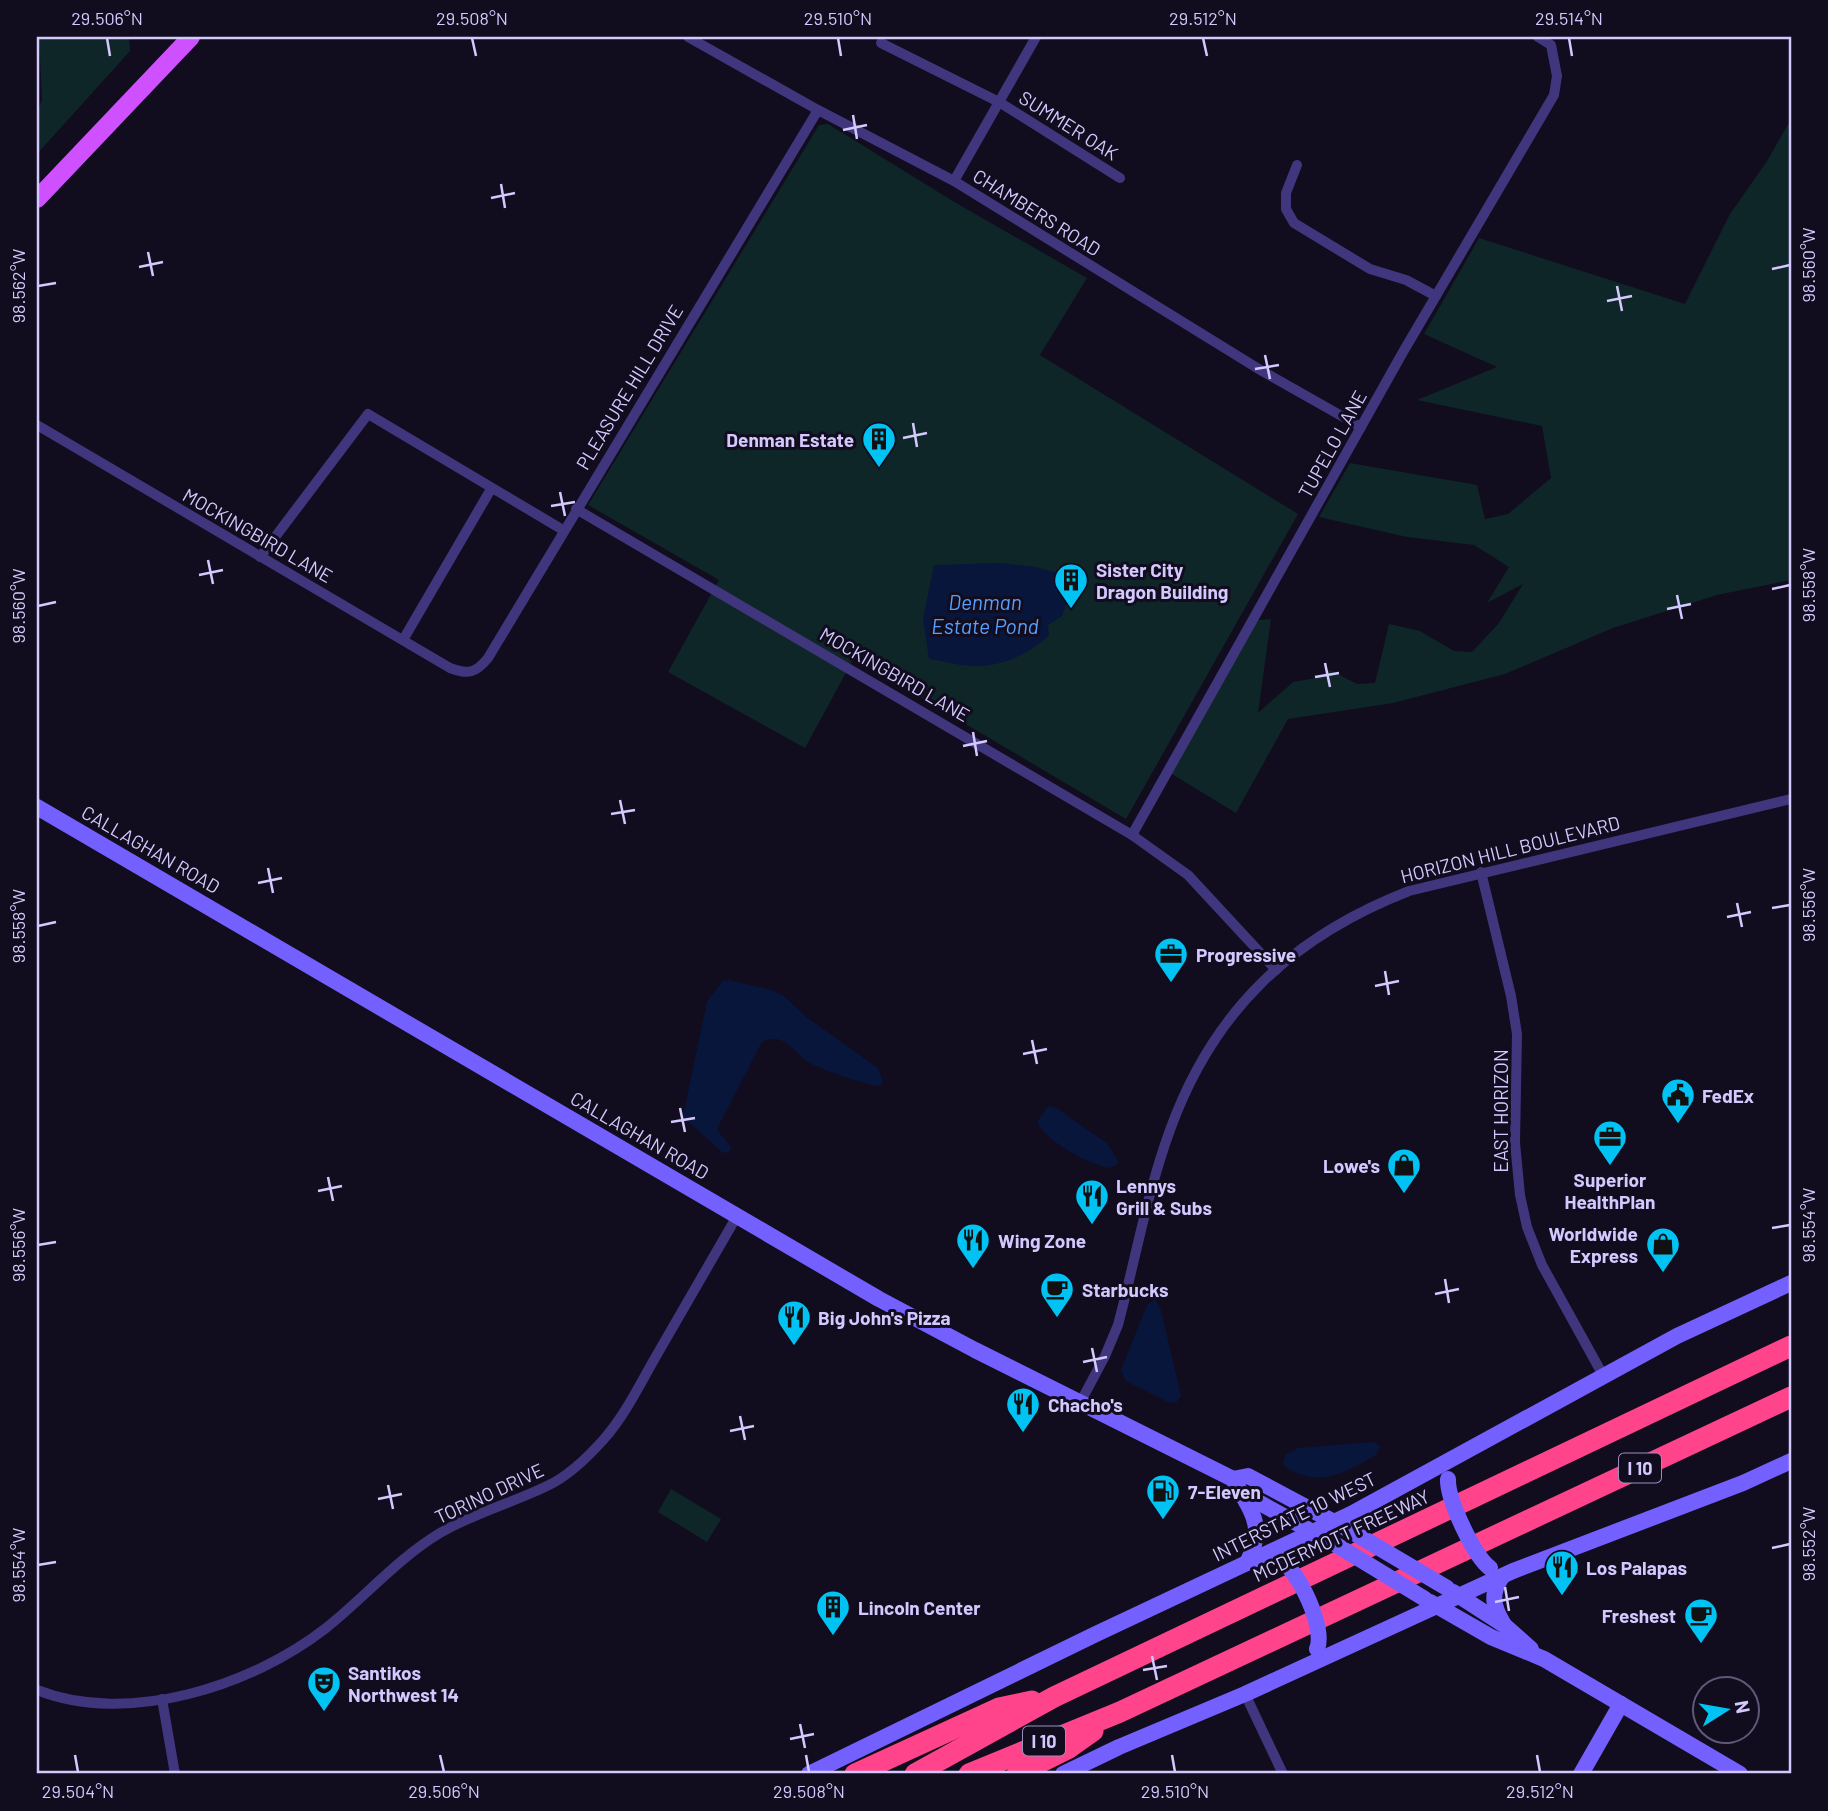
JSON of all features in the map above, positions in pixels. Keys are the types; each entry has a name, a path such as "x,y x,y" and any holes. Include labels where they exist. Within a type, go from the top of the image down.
{"highway":[{"name":"MCDERMOTT FREEWAY","path":"915,1774 1054,1697 1791,1346"},
{"name":"I 10","path":"969,1774 1120,1712 1791,1397"},
{"path":"855,1774 999,1708 1054,1697"},
{"path":"1017,1774 1069,1748 1120,1712"}],"main road":[{"path":"37,199 191,37"},
{"name":"CALLAGHAN ROAD","path":"37,807 879,1299 1237,1486 1491,1637 1544,1660 1740,1774"},
{"name":"INTERSTATE 10 WEST","path":"808,1774 1254,1560 1319,1535 1677,1336 1791,1283"},
{"path":"1459,1457 1451,1468 1449,1492 1478,1555 1502,1572"},
{"path":"1063,1774 1307,1665 1453,1591 1743,1483 1791,1461"},
{"name":"CALLAGHAN ROAD","path":"1237,1486 1248,1476 1339,1525 1453,1591 1504,1625 1544,1660"},
{"path":"1237,1486 1256,1518 1258,1528 1254,1560 1279,1559 1294,1572 1317,1621 1320,1642 1307,1665"},
{"path":"1502,1572 1493,1600 1504,1625"},
{"path":"1581,1774 1621,1704"}],"street":[{"name":"CHAMBERS ROAD","path":"688,37 818,110 954,181 1262,372 1361,427"},
{"path":"954,181 1036,37"},
{"name":"TUPELO LANE","path":"1132,835 1361,427 1554,95 1557,87 1556,70 1551,45 1538,37"},
{"name":"SUMMER OAK","path":"881,43 999,102 1120,178"},
{"name":"PLEASURE HILL DRIVE","path":"463,673 474,672 488,658 818,110"},
{"path":"1297,165 1286,192 1286,209 1294,223 1370,269 1406,280 1436,296"},
{"path":"260,557 369,414 563,530"},
{"name":"MOCKINGBIRD LANE","path":"37,425 450,668 463,673"},
{"path":"403,640 491,489"},
{"name":"MOCKINGBIRD LANE","path":"576,509 1132,835 1188,875 1276,970"},
{"name":"HORIZON HILL BOULEVARD","path":"1080,1403 1118,1325 1169,1133 1184,1094 1201,1059 1222,1027 1276,970 1318,937 1380,903 1409,891 1791,799"},
{"name":"EAST HORIZON","path":"1481,872 1511,996 1517,1034 1515,1143 1520,1195 1527,1227 1542,1265 1604,1377"},
{"name":"TORINO DRIVE","path":"37,1690 91,1703 141,1703 223,1683 287,1655 328,1626 440,1533 477,1514 547,1486 577,1465 606,1437 630,1401 737,1216"},
{"path":"1245,1694 1283,1774"},
{"path":"162,1699 175,1774"}],"green space":[{"path":"39,37 129,37 130,51 37,154 37,112 42,100"},
{"path":"1791,119 1791,580 1717,595 1613,628 1505,674 1393,703 1288,719 1236,813 1170,773 1258,620 1271,619 1258,713 1293,682 1316,678 1330,670 1357,684 1375,683 1389,624 1420,631 1454,651 1472,652 1499,623 1523,584 1487,603 1509,567 1474,545 1407,537 1319,517 1350,463 1477,485 1485,519 1508,514 1551,478 1542,426 1417,400 1497,367 1424,334 1479,238 1685,304 1730,214 1767,161"},
{"path":"828,124 956,203 1087,278 1040,355 1298,514 1126,819 854,658 805,748 668,672 719,580 588,505 819,125"},
{"path":"671,1489 721,1519 707,1542 658,1512"}],"water":[{"name":"Denman Estate Pond","path":"999,563 1036,567 1067,576 1073,587 1062,616 1048,625 1049,635 1024,653 1004,662 984,666 929,659 923,619 934,565"},
{"path":"723,981 772,990 784,996 805,1016 878,1068 883,1082 881,1086 814,1065 781,1041 769,1039 762,1042 718,1127 717,1130 731,1149 723,1153 683,1117 707,1001"},
{"path":"1048,1106 1055,1107 1108,1144 1119,1163 1110,1168 1101,1166 1069,1151 1049,1137 1037,1122"},
{"path":"1155,1299 1161,1310 1181,1396 1176,1403 1168,1402 1126,1381 1121,1370 1147,1305"},
{"path":"1374,1442 1380,1447 1376,1455 1328,1477 1308,1477 1283,1464 1285,1455 1298,1448"}],"place":[{"name":"Denman Estate","path":"879,469"},
{"name":"Sister City Dragon Building","path":"1071,610"},
{"name":"Progressive","path":"1171,984"},
{"name":"FedEx","path":"1678,1125"},
{"name":"Superior HealthPlan","path":"1610,1167"},
{"name":"Lowe's","path":"1404,1195"},
{"name":"Lennys Grill & Subs","path":"1092,1226"},
{"name":"Wing Zone","path":"973,1270"},
{"name":"Worldwide Express","path":"1663,1274"},
{"name":"Starbucks","path":"1057,1319"},
{"name":"Big John's Pizza","path":"794,1347"},
{"name":"Chacho's","path":"1023,1434"},
{"name":"7-Eleven","path":"1163,1521"},
{"name":"Los Palapas","path":"1562,1597"},
{"name":"Lincoln Center","path":"833,1637"},
{"name":"Freshest","path":"1701,1645"},
{"name":"Santikos Northwest 14","path":"324,1713"}]}
